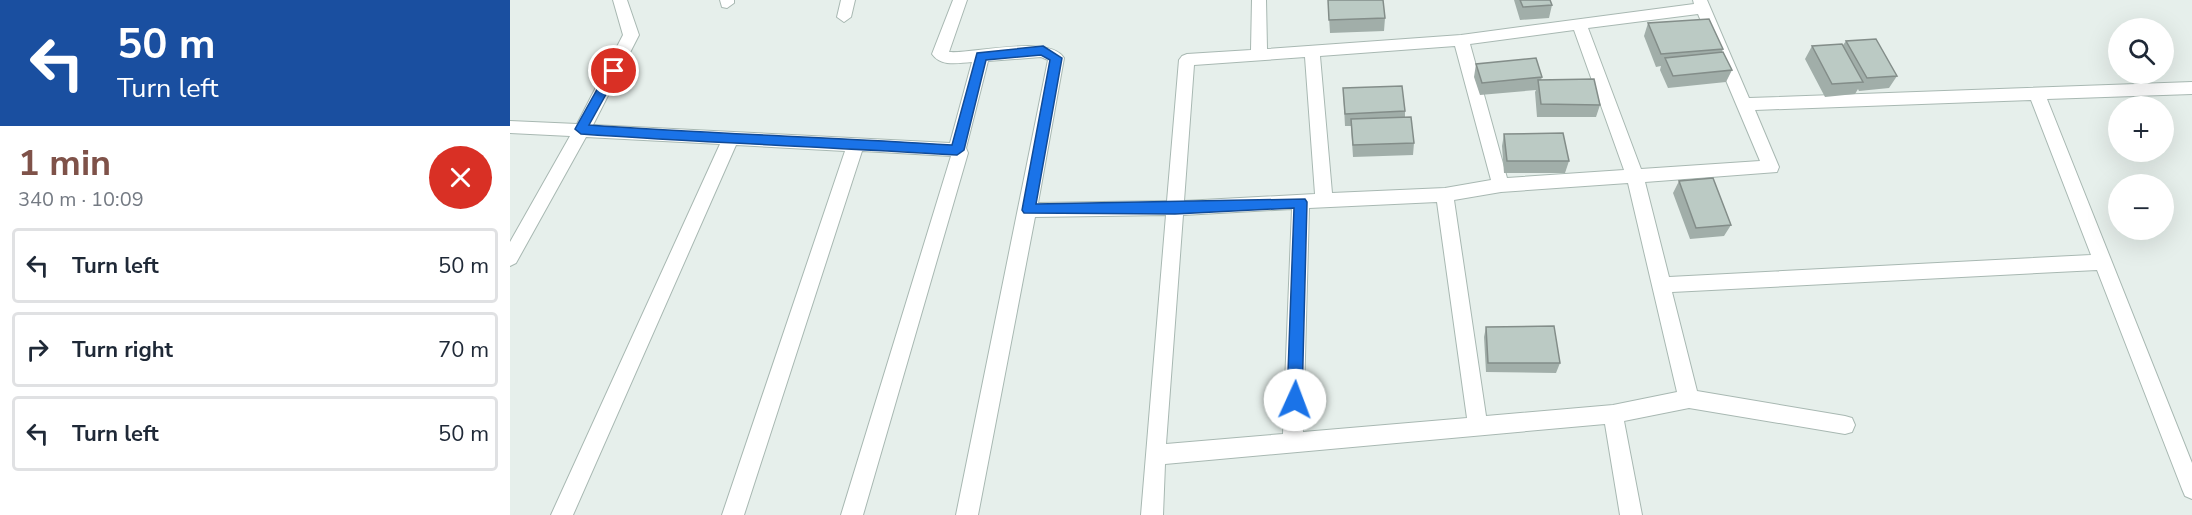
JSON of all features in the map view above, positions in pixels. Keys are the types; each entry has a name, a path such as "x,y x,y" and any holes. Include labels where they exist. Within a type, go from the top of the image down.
{"street":[{"path":"510,258 605,89 631,35 620,0"},
{"path":"843,17 848,0"},
{"path":"960,0 940,54 948,58 1043,51 1056,58 967,515"},
{"path":"1259,0 1259,55"},
{"path":"1028,210 1175,208 1445,195 1501,185 1771,166 1702,4 1461,40 1187,60 1175,208 1155,455 1152,515"},
{"path":"1579,24 1635,176 1689,399"},
{"path":"1461,40 1501,185"},
{"path":"1312,51 1324,201"},
{"path":"852,515 960,153 957,150 981,56"},
{"path":"1744,104 2191,91"},
{"path":"2037,94 2192,489"},
{"path":"510,127 581,129 730,140 856,143 957,150"},
{"path":"562,515 730,140"},
{"path":"732,515 856,143"},
{"path":"1445,195 1478,427"},
{"path":"1293,443 1301,202"},
{"path":"1661,285 2103,262"},
{"path":"1155,455 1613,414 1689,399 1845,425"},
{"path":"1613,414 1631,515"}],"building":[{"path":"1328,0 1383,0 1385,18 1329,20"},
{"path":"1520,0 1550,0 1552,5 1523,7"},
{"path":"1709,19 1723,49 1661,54 1648,23"},
{"path":"1876,39 1897,76 1867,78 1846,41"},
{"path":"1842,44 1863,82 1832,84 1812,46"},
{"path":"1723,52 1732,70 1673,76 1665,58"},
{"path":"1536,58 1542,77 1482,83 1476,64"},
{"path":"1594,79 1600,105 1541,104 1538,80"},
{"path":"1402,86 1405,111 1345,114 1343,88"},
{"path":"1411,117 1414,143 1353,145 1351,119"},
{"path":"1563,133 1569,161 1507,161 1504,134"},
{"path":"1713,178 1731,225 1696,228 1679,181"},
{"path":"1554,326 1560,363 1488,363 1486,327"}],"route":[{"path":"614,71 581,129 730,140 856,143 957,150 981,56 1043,51 1056,58 1028,210 1175,208 1301,202 1295,400"}]}
